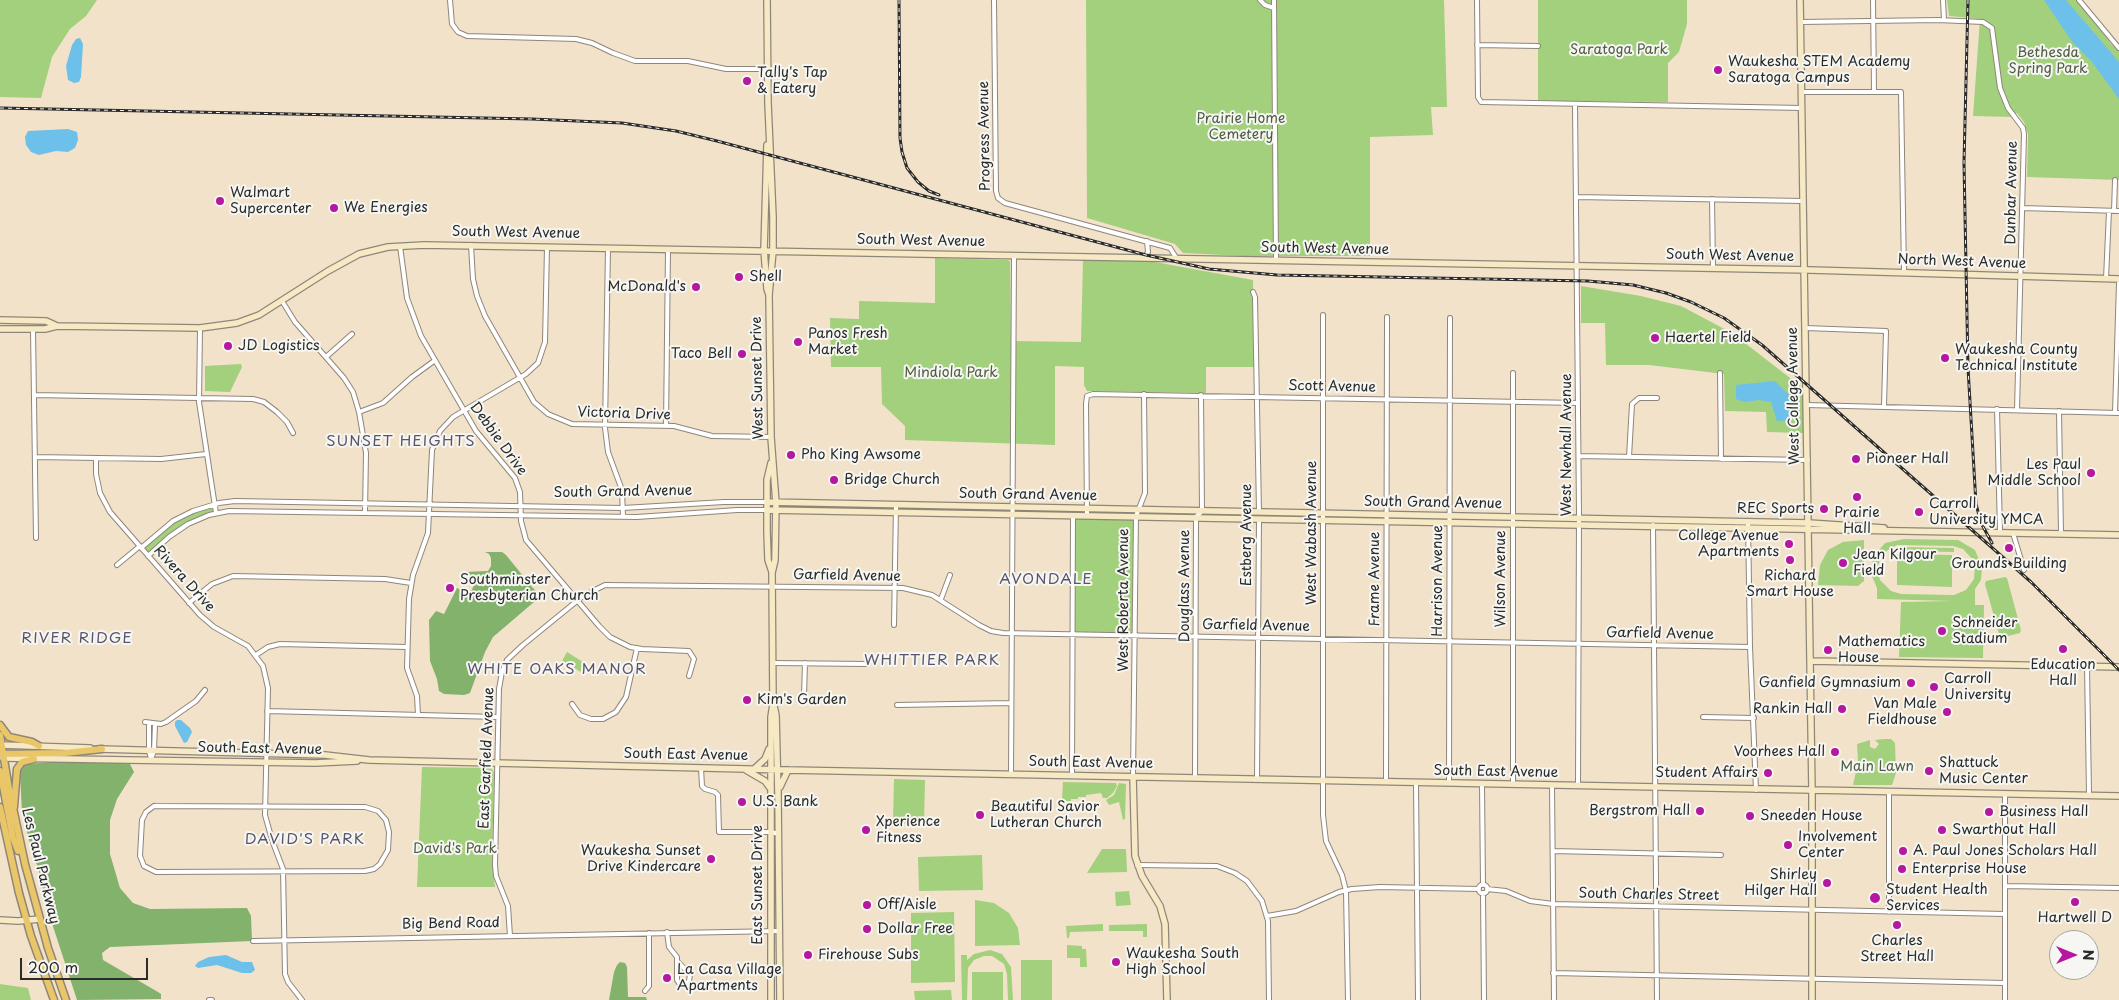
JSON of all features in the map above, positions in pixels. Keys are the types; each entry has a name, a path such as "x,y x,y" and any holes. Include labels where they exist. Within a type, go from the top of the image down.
{"main road":[{"path":"0,725 9,737 38,746"},
{"name":"Les Paul Parkway","path":"0,735 1,752 27,873 66,1000"},
{"path":"1,752 64,753 102,749"},
{"path":"14,813 17,769 22,762 34,758"},
{"path":"0,771 13,838 27,873"},
{"name":"Les Paul Parkway","path":"0,807 9,854 27,920 54,1000"}],"street":[{"path":"450,0 451,21 456,30 471,36 585,41 635,61 688,61 726,69 768,69"},
{"name":"West Sunset Drive","path":"767,0 773,251 769,295 771,437 772,461 776,480 775,560 772,573 773,704 771,770"},
{"name":"Progress Avenue","path":"994,0 996,185 998,198 1005,203 1170,248 1177,258"},
{"path":"1260,0 1264,6 1274,8"},
{"path":"1274,0 1276,260"},
{"path":"1477,0 1478,97 1482,102 1802,108"},
{"name":"West College Avenue","path":"1800,0 1811,661 1812,1000"},
{"path":"1872,0 1874,91"},
{"path":"1943,0 1944,20"},
{"path":"2079,0 2119,48"},
{"name":"Dunbar Avenue","path":"1801,22 1944,20 1983,22 1990,25 1994,32 2000,88 2008,108 2024,132 2017,410"},
{"path":"1478,45 1538,46"},
{"path":"1802,92 1899,91 1902,94 1904,273"},
{"name":"West Newhall Avenue","path":"1575,104 1579,456 1578,786"},
{"name":"West Sunset Drive","path":"769,135 765,174 764,250 769,295"},
{"path":"2023,208 2117,211 2115,180"},
{"path":"1576,198 1803,201"},
{"path":"1712,199 1713,268"},
{"path":"2106,279 2109,210"},
{"path":"1144,258 1148,250 1147,242"},
{"name":"South West Avenue","path":"0,329 34,330 56,326 200,328 237,323 259,315 350,259 371,250 400,245 1804,270"},
{"name":"Debbie Drive","path":"400,245 405,284 413,316 421,336 463,410 484,442 515,478 520,492 522,530 526,540 610,637 637,648 689,651 694,659 689,676"},
{"name":"Victoria Drive","path":"471,245 471,269 477,296 485,316 534,402 548,414 572,424 666,426 684,428 719,437 771,437"},
{"path":"418,715 417,696 408,673 411,583 427,538 430,514 431,455 435,441 447,422 463,410 536,366 545,347 547,247"},
{"path":"608,248 605,425 608,452 622,490 623,517"},
{"path":"666,426 668,249"},
{"path":"1011,774 1014,256"},
{"name":"North West Avenue","path":"1804,270 2021,276 2119,281"},
{"path":"1807,405 2117,413 2119,281"},
{"name":"Estberg Avenue","path":"1253,292 1255,297 1259,516 1257,779"},
{"path":"282,301 295,322 349,386 359,412 366,453 365,512"},
{"name":"West Wabash Avenue","path":"1323,315 1322,780 1324,829 1330,851 1342,875 1346,891 1348,1000"},
{"name":"Frame Avenue","path":"1386,781 1387,317"},
{"name":"Harrison Avenue","path":"1449,783 1450,318"},
{"name":"South West Avenue","path":"0,320 46,321 56,326"},
{"path":"200,328 199,397 216,514"},
{"path":"1805,328 1886,331 1884,406"},
{"path":"34,330 36,538"},
{"path":"326,358 352,334"},
{"path":"359,412 383,404 412,377 434,361"},
{"name":"Wilson Avenue","path":"1513,373 1513,784"},
{"path":"1720,373 1721,459"},
{"name":"Scott Avenue","path":"1087,512 1087,396 1093,394 1578,403"},
{"name":"West Roberta Avenue","path":"1133,777 1136,516 1145,492 1144,394"},
{"path":"34,395 246,398 260,400 284,418 293,433"},
{"name":"Douglass Avenue","path":"1195,778 1196,518 1202,511 1201,396"},
{"path":"1629,457 1632,404 1639,398 1657,398"},
{"path":"1997,409 2000,532"},
{"path":"2059,411 2062,534"},
{"path":"35,457 169,459 206,454"},
{"path":"1579,456 1808,460"},
{"name":"Rivera Drive","path":"96,458 96,474 102,498 110,512 189,603 209,623 241,641 256,656 266,674 265,806 268,828 283,872 284,974 302,1000"},
{"name":"West Sunset Drive","path":"772,461 767,480 768,560 772,573"},
{"name":"South Grand Avenue","path":"116,565 173,522 193,510 235,500 623,508 724,502 767,502 836,511 954,506 1012,511"},
{"path":"836,504 836,511"},
{"name":"South Grand Avenue","path":"148,556 179,529 195,520 240,510 623,517 736,510 776,510 836,504 954,514 1012,511 1087,512 1139,510 1202,511 1259,516"},
{"path":"954,506 954,514"},
{"path":"894,625 896,509"},
{"path":"1072,776 1073,512"},
{"name":"South Grand Avenue","path":"1087,512 1196,518 1259,516 1748,525 1808,523 1898,530"},
{"path":"1653,523 1657,1000"},
{"path":"1748,525 1750,647 1756,790"},
{"name":"South Grand Avenue","path":"1748,525 1809,530 1898,530"},
{"path":"1898,530 2119,535"},
{"path":"2013,533 2024,570"},
{"path":"941,599 950,575"},
{"path":"189,603 212,584 233,576 385,579 411,583"},
{"name":"East Garfield Avenue","path":"510,936 508,906 496,874 500,678 507,660 592,590 614,584 772,585"},
{"name":"Garfield Avenue","path":"772,585 894,588 922,591 941,599 987,629 1011,633 1750,647"},
{"path":"256,656 268,647 280,644 408,647"},
{"path":"572,704 580,715 591,720 603,719 616,712 626,697 637,648"},
{"path":"1811,661 2119,667"},
{"path":"773,663 867,664"},
{"path":"804,696 805,663"},
{"path":"2087,666 2089,795"},
{"path":"151,759 147,723 166,722 196,702 206,690"},
{"path":"897,705 1011,703"},
{"name":"West Sunset Drive","path":"773,704 776,715 778,770"},
{"path":"267,711 498,717"},
{"path":"1703,718 1754,718"},
{"path":"151,751 155,724"},
{"path":"754,769 766,757 771,737"},
{"name":"South East Avenue","path":"1,752 38,746 325,756 369,760 771,770 2119,796"},
{"name":"South East Avenue","path":"1,752 34,758 331,763 369,760"},
{"path":"701,768 702,786 705,789 714,790 718,795 719,832 771,832 779,834"},
{"path":"744,769 765,781 771,788"},
{"name":"East Sunset Drive","path":"771,770 771,1000"},
{"name":"East Sunset Drive","path":"778,770 780,1000"},
{"path":"778,794 788,770"},
{"path":"1133,777 1133,846 1137,865 1160,906 1166,924 1167,1000"},
{"path":"1416,782 1418,1000"},
{"path":"1482,784 1483,885 1487,889 1483,893 1484,1000"},
{"path":"1552,785 1554,1000"},
{"path":"1889,792 1889,912"},
{"path":"2005,794 2005,1000"},
{"path":"154,806 366,807 380,813 388,827 389,842 386,854 382,862 374,869 356,872 283,872 156,872 147,868 141,860 142,820 146,812 154,806"},
{"path":"1553,851 1721,855"},
{"path":"1137,865 1209,865 1224,868 1240,876 1252,886 1262,900 1266,916 1269,1000"},
{"path":"1478,889 1483,885"},
{"path":"2005,886 2119,888"},
{"path":"1266,916 1296,911 1346,891 1366,888 1478,889 1483,893"},
{"name":"South Charles Street","path":"1487,889 1506,891 1530,901 1553,904 2005,914"},
{"path":"0,920 40,919"},
{"name":"Big Bend Road","path":"254,941 780,931"},
{"path":"667,932 669,947 676,955 677,980 685,985 689,981 690,974 677,961"},
{"path":"645,991 648,986 649,933"},
{"path":"1553,974 2005,983"}],"green space":[{"path":"0,0 97,0 86,16 70,29 52,57 41,98 0,97"},
{"name":"Prairie Home Cemetery","path":"1086,0 1444,0 1447,107 1431,107 1433,135 1370,137 1370,256 1243,256 1183,253 1175,244 1087,218"},
{"name":"Saratoga Park","path":"1538,0 1687,0 1687,24 1679,52 1668,63 1668,102 1538,101"},
{"name":"Bethesda Spring Park","path":"1947,0 2076,0 2106,35 2110,43 2119,51 2119,180 2027,177 2028,134 2024,122 2017,113 2012,117 1973,116 1980,19 1949,16"},
{"name":"Mindiola Park","path":"935,258 1010,261 1011,341 1081,342 1083,260 1155,262 1253,280 1254,367 1206,367 1206,393 1087,391 1084,385 1084,367 1055,366 1055,445 905,440 905,426 882,404 881,367 831,367 830,318 859,319 859,301 935,303"},
{"path":"1581,286 1641,296 1681,306 1732,333 1803,388 1804,433 1767,432 1766,412 1725,411 1724,374 1649,365 1606,365 1605,323 1581,323"},
{"path":"241,364 242,367 230,392 205,391 205,366"},
{"path":"214,504 216,513 188,524 148,555 141,548 173,522"},
{"path":"1074,515 1135,517 1135,635 1073,634"},
{"name":"Schneider Stadium","path":"1904,539 1958,540 1975,550 1982,567 1981,580 1975,589 1975,605 1984,605 1983,658 1899,657 1901,602 1953,601 1877,599 1877,588 1871,574 1873,557 1885,543","holes":["1897,545 1953,546 1963,549 1975,562 1974,579 1966,590 1954,595 1901,594 1891,591 1880,580 1877,568 1883,553"]},
{"name":"Jean Kilgour Field","path":"1864,540 1864,581 1858,586 1818,585 1820,565 1828,550 1843,542"},
{"path":"1900,547 1954,548 1954,552 1900,551"},
{"path":"485,552 502,552 506,555 536,591 547,593 547,599 534,602 493,637 485,652 470,693 464,695 444,694 439,691 437,679 430,661 429,620 436,611 444,614 457,588 470,594 474,585 463,579 462,574 463,572 488,571 491,566 491,558"},
{"path":"1897,554 1952,555 1952,587 1897,585"},
{"path":"2007,578 2021,630 2020,633 2000,638 1985,584 1986,581"},
{"path":"567,652 586,664 581,672 562,661"},
{"name":"Main Lawn","path":"1891,739 1895,743 1896,773 1892,785 1853,785 1858,762 1857,744 1870,740 1870,747 1875,749 1879,744 1875,740"},
{"path":"129,762 134,772 117,799 110,820 110,854 120,888 133,903 150,909 247,908 251,916 252,941 110,947 102,953 103,960 161,994 161,999 77,1000 48,911 38,867 22,813 20,773 23,766 27,764"},
{"name":"David's Park","path":"422,767 491,768 494,772 492,863 495,887 417,887"},
{"path":"894,779 925,780 924,824 893,823"},
{"path":"1063,782 1116,783 1117,786 1107,798 1103,798 1101,793 1064,801 1062,799"},
{"path":"1119,783 1126,784 1125,819 1123,820 1119,802 1109,805 1106,800 1114,795"},
{"path":"1102,849 1126,849 1127,872 1087,873"},
{"path":"982,855 983,890 919,891 918,857"},
{"path":"1129,891 1131,905 1116,906 1115,892"},
{"path":"975,900 994,903 1009,913 1018,928 1020,945 975,946"},
{"path":"954,912 955,982 911,983 911,913"},
{"path":"1103,924 1103,931 1070,932 1069,938 1067,938 1066,926"},
{"path":"1147,924 1147,937 1143,937 1143,931 1109,931 1109,925"},
{"path":"1067,945 1082,946 1082,949 1086,949 1087,967 1080,967 1080,958 1067,958"},
{"path":"990,950 1002,954 1011,967 1013,1000 1008,1000 1007,974 1004,964 992,956 984,956 974,960 968,968 967,1000 962,1000 961,955 967,955 967,960 974,954"},
{"path":"1021,960 1052,960 1052,1000 1021,1000"},
{"path":"620,962 625,963 627,967 628,997 646,997 647,1000 609,1000 614,972"},
{"path":"972,972 1003,972 1003,1000 972,1000"},
{"path":"0,984 28,988 31,1000 0,1000"},
{"path":"951,990 952,1000 915,1000 914,991"}],"water":[{"path":"2044,0 2066,0 2119,62 2119,99 2092,62 2073,43"},
{"path":"80,38 83,44 81,77 79,82 74,83 68,80 66,66 72,45 76,39"},
{"path":"68,129 77,132 78,140 75,148 68,152 56,151 39,155 31,152 26,145 25,137 28,131"},
{"path":"1775,381 1790,396 1793,406 1791,420 1777,421 1771,402 1759,400 1745,402 1736,399 1736,385"},
{"path":"177,720 181,720 192,732 187,742 184,743 175,726"},
{"path":"226,955 242,962 252,962 255,970 251,973 242,973 217,965 198,968 195,966 198,962 209,957"}],"railway":[{"path":"899,0 900,138 902,152 907,168 918,182 929,191 939,195"},
{"path":"1968,0 1964,163 1968,368 1976,504 1981,523 1992,543"},
{"path":"0,108 532,119 622,123 676,131 717,141 1146,255 1209,269 1277,275 1588,281 1633,285 1666,293 1691,302 1724,318 1762,345 2031,582 2119,670"}],"place":[{"name":"Waukesha STEM Academy Saratoga Campus","path":"1718,70"},
{"name":"Tally's Tap & Eatery","path":"747,81"},
{"name":"Walmart Supercenter","path":"220,201"},
{"name":"We Energies","path":"334,208"},
{"name":"Shell","path":"739,277"},
{"name":"McDonald's","path":"696,287"},
{"name":"Haertel Field","path":"1655,338"},
{"name":"Panos Fresh Market","path":"798,342"},
{"name":"JD Logistics","path":"228,346"},
{"name":"Taco Bell","path":"742,354"},
{"name":"Waukesha County Technical Institute","path":"1945,358"},
{"name":"Pho King Awsome","path":"791,455"},
{"name":"Pioneer Hall","path":"1856,459"},
{"name":"Les Paul Middle School","path":"2091,473"},
{"name":"Bridge Church","path":"834,480"},
{"name":"Prairie Hall","path":"1857,497"},
{"name":"REC Sports","path":"1824,509"},
{"name":"Carroll University YMCA","path":"1919,512"},
{"name":"College Avenue Apartments","path":"1789,544"},
{"name":"Grounds Building","path":"2009,548"},
{"name":"Richard Smart House","path":"1790,560"},
{"name":"Jean Kilgour Field","path":"1843,563"},
{"name":"Southminster Presbyterian Church","path":"450,588"},
{"name":"Schneider Stadium","path":"1942,631"},
{"name":"Education Hall","path":"2063,649"},
{"name":"Mathematics House","path":"1828,650"},
{"name":"Ganfield Gymnasium","path":"1911,683"},
{"name":"Carroll University","path":"1934,687"},
{"name":"Kim's Garden","path":"747,700"},
{"name":"Rankin Hall","path":"1842,709"},
{"name":"Van Male Fieldhouse","path":"1947,712"},
{"name":"Voorhees Hall","path":"1835,752"},
{"name":"Shattuck Music Center","path":"1929,771"},
{"name":"Student Affairs","path":"1768,773"},
{"name":"U.S. Bank","path":"742,802"},
{"name":"Bergstrom Hall","path":"1700,811"},
{"name":"Business Hall","path":"1989,812"},
{"name":"Beautiful Savior Lutheran Church","path":"980,815"},
{"name":"Sneeden House","path":"1750,816"},
{"name":"Xperience Fitness","path":"866,830"},
{"name":"Swarthout Hall","path":"1942,830"},
{"name":"Involvement Center","path":"1788,845"},
{"name":"A. Paul Jones Scholars Hall","path":"1903,851"},
{"name":"Waukesha Sunset Drive Kindercare","path":"711,859"},
{"name":"Enterprise House","path":"1902,869"},
{"name":"Shirley Hilger Hall","path":"1827,883"},
{"name":"Student Health Services","path":"1875,898"},
{"name":"Hartwell D","path":"2075,902"},
{"name":"Off/Aisle","path":"867,905"},
{"name":"Charles Street Hall","path":"1897,925"},
{"name":"Dollar Free","path":"867,929"},
{"name":"Firehouse Subs","path":"808,955"},
{"name":"Waukesha South High School","path":"1116,962"},
{"name":"La Casa Village Apartments","path":"667,978"}],"district":[{"name":"SUNSET HEIGHTS","path":"401,442"},
{"name":"AVONDALE","path":"1046,580"},
{"name":"RIVER RIDGE","path":"77,639"},
{"name":"WHITTIER PARK","path":"932,661"},
{"name":"WHITE OAKS MANOR","path":"557,670"},
{"name":"DAVID'S PARK","path":"305,840"}]}
